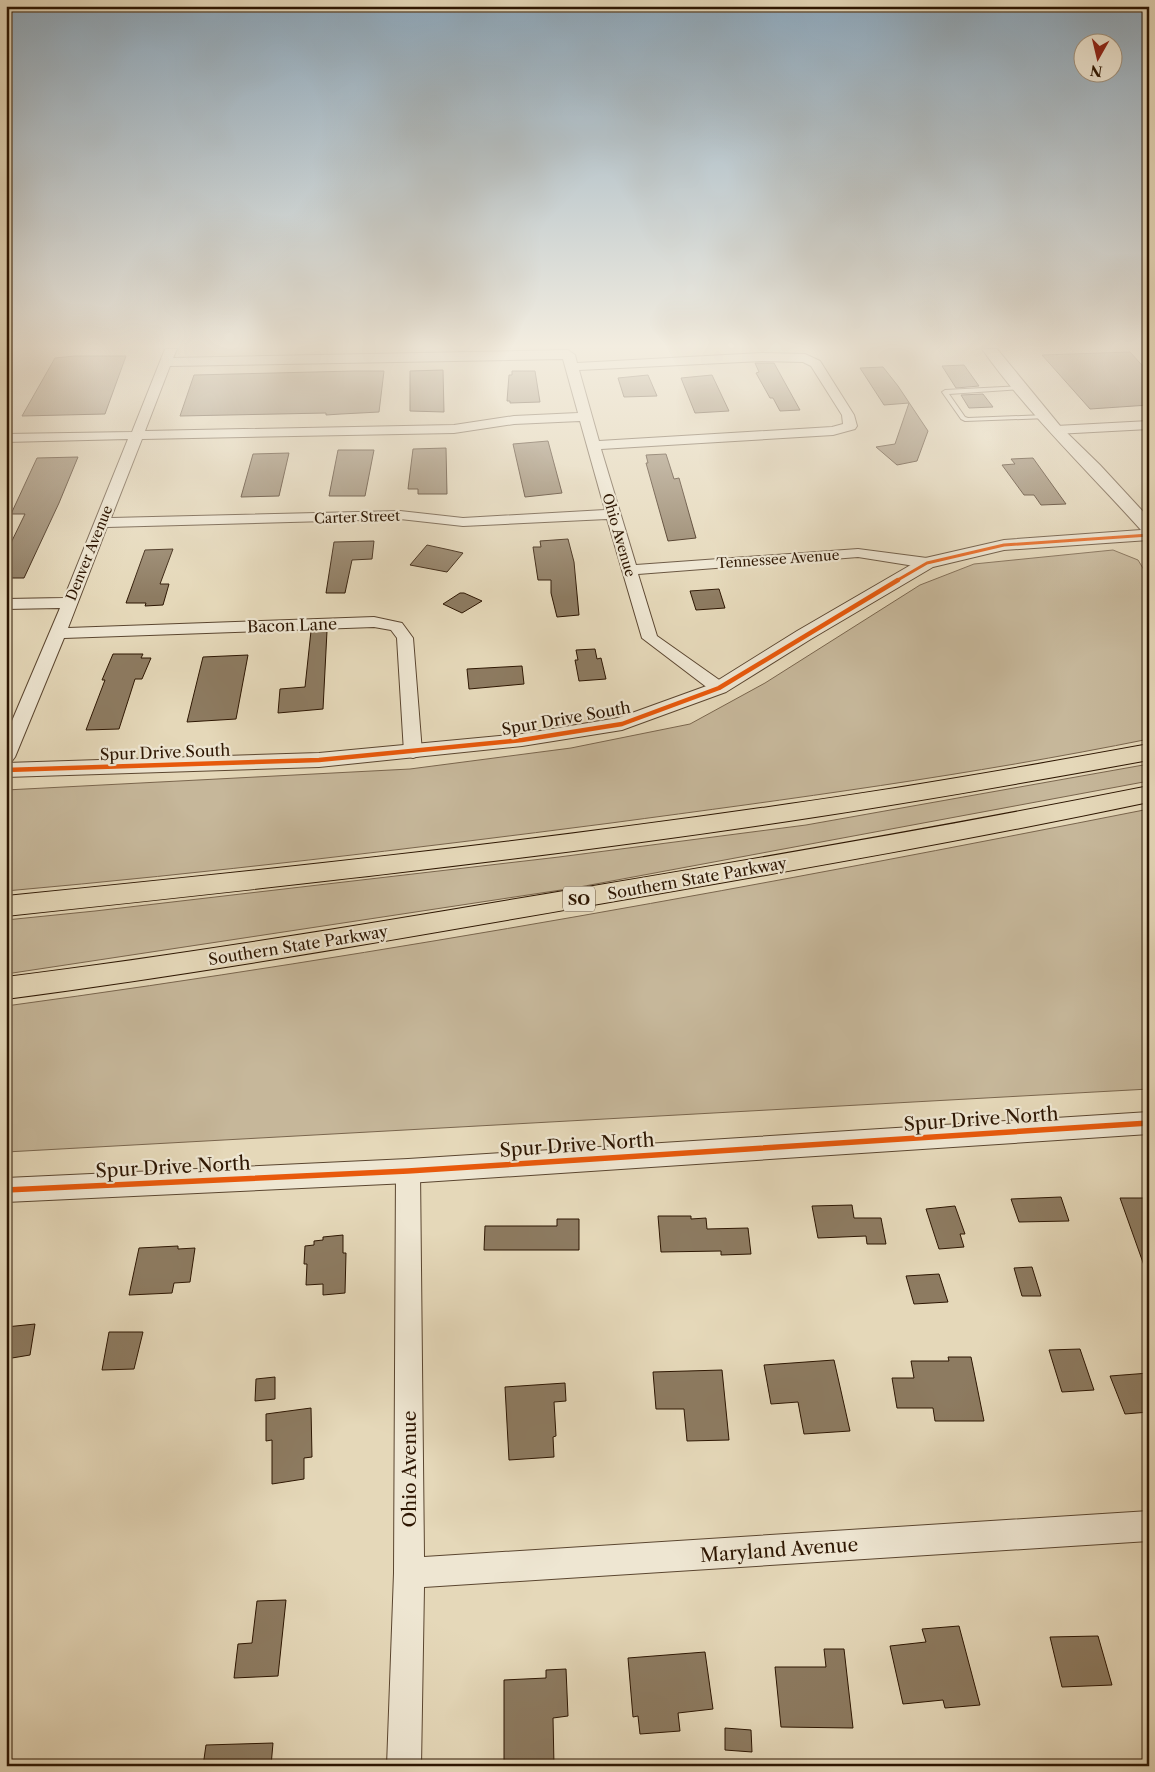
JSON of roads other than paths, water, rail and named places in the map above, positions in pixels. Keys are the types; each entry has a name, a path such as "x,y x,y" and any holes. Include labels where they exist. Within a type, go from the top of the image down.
{"highway":[{"path":"6,906 291,877 737,820 960,786 1149,752"},
{"name":"Southern State Parkway","path":"6,988 263,952 490,914 838,854 1044,816 1149,794"}],"street":[{"name":"Denver Avenue","path":"6,757 58,633 137,432"},
{"path":"6,438 311,432"},
{"name":"Ohio Avenue","path":"589,432 650,638 718,688"},
{"path":"593,445 821,432"},
{"path":"1057,432 1090,480 1144,533 1149,553"},
{"name":"Carter Street","path":"101,523 400,515 463,522 613,514"},
{"name":"Spur Drive South","path":"6,770 319,760 522,740 622,724 718,688 927,563 1004,545 1144,533"},
{"name":"Tennessee Avenue","path":"629,570 858,553 927,563"},
{"path":"6,604 69,603"},
{"name":"Bacon Lane","path":"58,633 374,622 396,626 405,638 413,752"},
{"name":"Spur Drive North","path":"6,1190 408,1171 1149,1123"},
{"name":"Ohio Avenue","path":"404,1766 409,1573 408,1171"},
{"name":"Maryland Avenue","path":"409,1573 1149,1526"}]}
